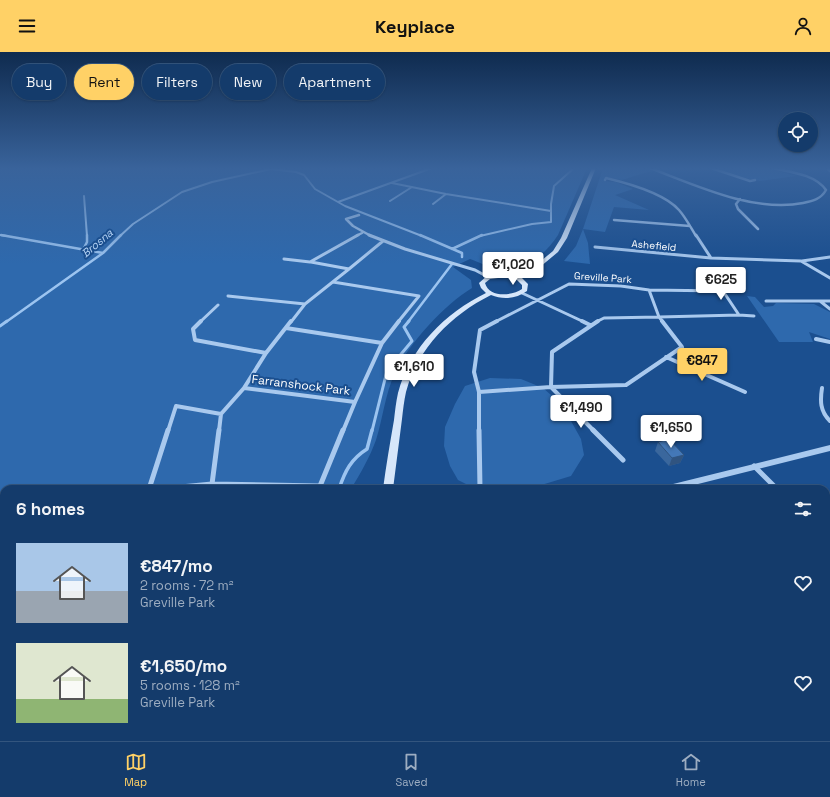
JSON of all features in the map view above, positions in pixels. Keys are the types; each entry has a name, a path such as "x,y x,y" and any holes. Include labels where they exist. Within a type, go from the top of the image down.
{"main road":[{"path":"518,278 522,274 538,266 555,252 561,243 581,200"},
{"path":"389,485 402,390 413,366 433,334 446,321 473,300 490,293 510,296 522,293 525,290 525,284 518,278 506,275 488,277 482,283 490,293"}],"street":[{"path":"665,200 679,210 711,258"},
{"path":"739,200 736,204 738,209 758,229"},
{"path":"750,200 792,205 814,200"},
{"path":"359,215 346,218 347,222 362,233 475,270 488,277"},
{"name":"Ashefield","path":"614,220 690,226"},
{"path":"310,262 362,233"},
{"name":"Farranshock Park","path":"221,414 244,388 266,353 305,304 383,241"},
{"name":"Ashefield","path":"595,247 711,258 801,261 830,258"},
{"path":"284,260 310,262 349,269"},
{"name":"Ashefield","path":"801,261 830,278"},
{"name":"Farranshock Park","path":"320,485 355,402 382,343 419,296 333,282"},
{"name":"Greville Park","path":"480,485 479,392 474,372 480,330 569,284 621,286 649,290 723,291 739,315"},
{"name":"Greville Park","path":"479,392 551,387 626,385 682,347 659,317 649,290"},
{"path":"522,293 590,325"},
{"path":"228,296 305,304"},
{"path":"766,301 830,301"},
{"path":"819,301 830,309"},
{"path":"218,305 193,329 196,340 266,353"},
{"path":"623,460 551,387 552,352 590,325 604,318 754,316"},
{"path":"286,328 382,343"},
{"path":"816,339 830,342"},
{"path":"666,357 745,392"},
{"name":"Farranshock Park","path":"244,388 355,402"},
{"path":"822,388 820,401 823,415 830,421"},
{"path":"150,485 176,406 221,414 212,484"},
{"path":"681,485 830,448"},
{"path":"754,466 774,485"},
{"name":"Farranshock Park","path":"202,485 266,485"}],"shaded area":[{"path":"0,200 573,200 558,235 547,249 533,261 508,270 499,270 470,259 453,267 471,280 472,288 461,295 439,314 418,337 401,361 389,389 374,446 353,485 0,485"},
{"path":"592,200 627,200 649,210 614,207 605,232 583,229"},
{"path":"583,229 588,243 590,264 564,261 576,246"},
{"path":"747,296 755,297 764,307 773,306 776,303 814,304 830,312 830,339 809,332 813,342 779,342"},
{"path":"490,378 521,379 543,388 558,401 581,439 584,455 571,476 541,485 468,485 458,480 450,466 444,446 445,427 465,386"}],"building":[{"path":"669,439 684,455 672,458 658,442"}],"waterway":[{"path":"84,200 87,236"},
{"name":"Brosna","path":"120,236 133,224 170,200"},
{"name":"Brosna","path":"335,200 345,206 422,236"},
{"path":"338,202 343,200"},
{"path":"433,204 438,200"},
{"path":"484,200 551,211"},
{"path":"551,211 552,200"},
{"path":"480,236 532,224 551,222 551,211"},
{"path":"0,235 5,236"},
{"path":"1,235 5,236"},
{"name":"Brosna","path":"420,235 452,249"},
{"path":"452,249 482,235"},
{"path":"5,236 83,250"},
{"path":"83,250 87,242 87,236"},
{"name":"Brosna","path":"103,253 120,236"},
{"path":"452,249 462,253 462,257"},
{"path":"83,250 103,253"},
{"name":"Brosna","path":"6,322 103,253"},
{"path":"408,322 452,264"},
{"name":"Brosna","path":"0,326 7,321"},
{"path":"372,431 387,371 412,341 404,327 409,321"},
{"path":"341,485 349,466 361,453 367,449 372,430"}]}
